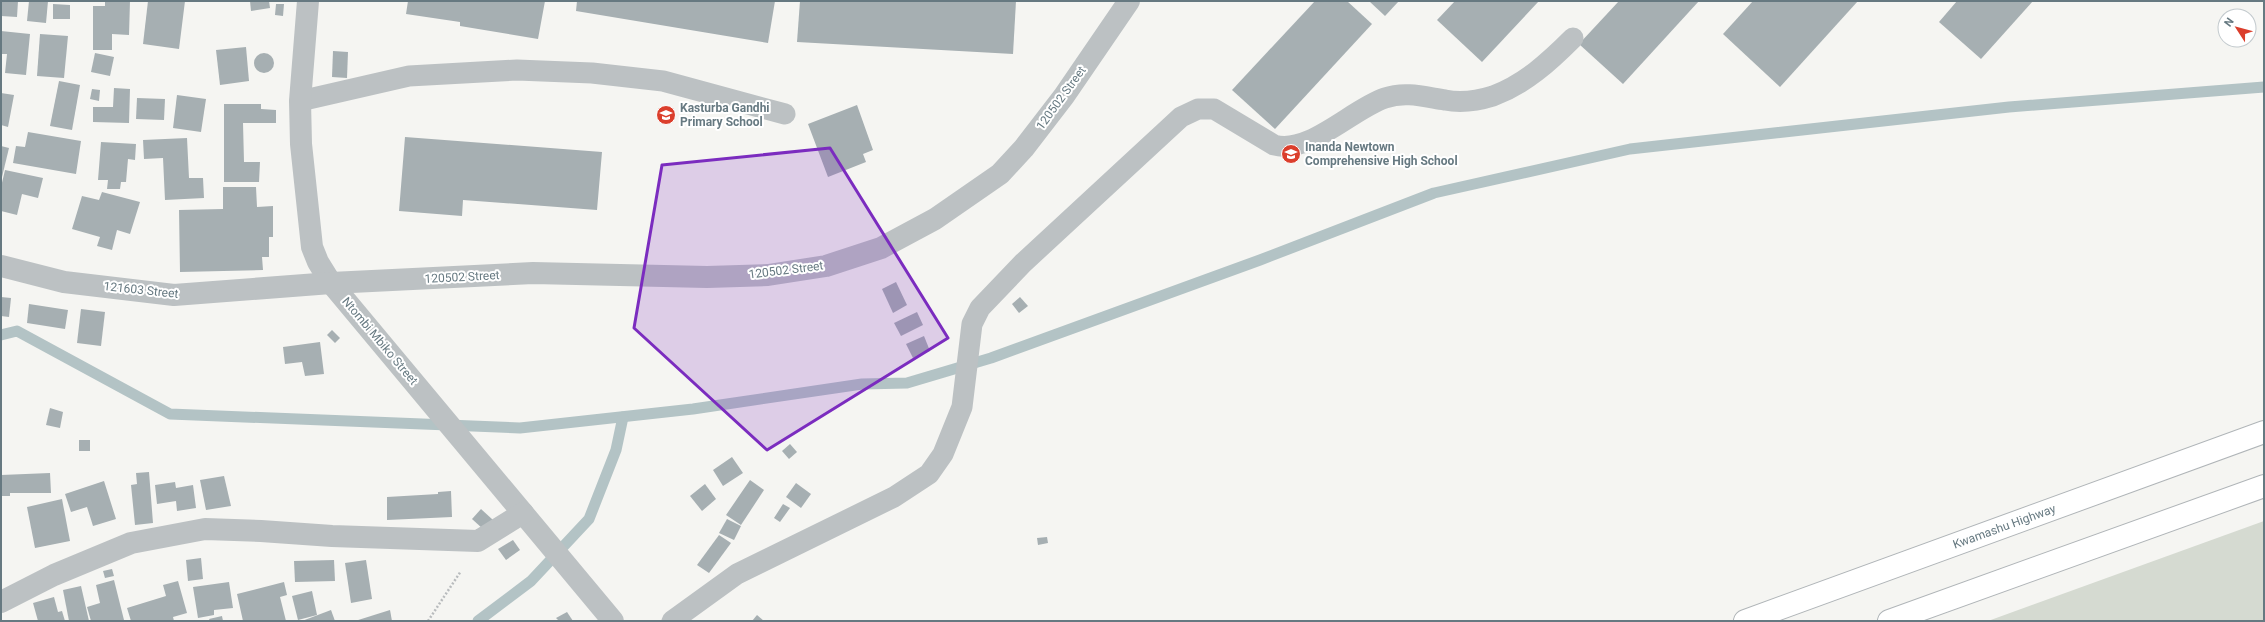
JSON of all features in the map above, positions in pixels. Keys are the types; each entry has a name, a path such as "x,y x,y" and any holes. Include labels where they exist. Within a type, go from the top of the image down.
{"main road":[{"name":"Kwamashu Highway","path":"1745,621 2264,432"},
{"path":"1889,621 2264,486"}],"street":[{"name":"Ntombi Mbiko Street","path":"308,1 300,101 301,144 312,247 318,262 331,283 613,621"},
{"name":"120502 Street","path":"331,283 533,273 707,277 768,275 826,266 881,248 935,219 1000,174 1024,148 1064,96 1129,1"},
{"name":"121603 Street","path":"1,266 29,275 64,282 174,295 331,283"},
{"path":"1,602 54,575 131,543 205,529 332,536 478,541 523,513"}],"lane":[{"path":"672,621 737,574 894,497 929,474 943,454 962,407 972,324 983,304 1023,263 1181,117 1198,109 1214,109 1274,145 1282,147 1306,142 1385,98 1400,94 1466,102 1492,96 1520,83 1547,64 1573,38"},
{"path":"300,101 409,76 517,70 592,73 663,81 785,114"}],"path":[{"path":"428,621 453,586 478,541"}],"highlighted area":[{"path":"830,148 948,338 767,450 634,328 662,165"}],"shaded area":[{"path":"2264,521 2264,621 1988,621"}],"building":[{"path":"1,1 18,1 17,17 1,16"},
{"path":"29,1 48,1 46,23 27,21"},
{"path":"105,1 130,1 129,35 112,34 112,50 93,50 93,6 105,6"},
{"path":"148,1 185,1 179,49 143,44"},
{"path":"250,1 269,1 270,8 251,11"},
{"path":"408,1 545,1 538,39 460,26 460,22 406,14"},
{"path":"577,1 775,1 768,43 576,11"},
{"path":"800,1 1016,1 1013,54 797,42"},
{"path":"1315,1 1347,1 1372,24 1275,129 1232,90"},
{"path":"1369,1 1399,1 1385,16"},
{"path":"1455,1 1539,1 1482,62 1437,20"},
{"path":"1619,1 1699,1 1623,84 1579,44"},
{"path":"1753,1 1858,1 1780,87 1723,34"},
{"path":"1957,1 2033,1 1981,59 1939,22"},
{"path":"53,4 70,5 70,19 53,19"},
{"path":"276,4 284,4 283,16 275,15"},
{"path":"1,31 30,34 26,75 5,73 7,54 1,54"},
{"path":"40,34 68,36 64,78 37,76"},
{"path":"246,47 249,81 220,85 216,50"},
{"path":"333,51 348,52 347,78 332,77"},
{"path":"95,53 114,57 110,76 91,72"},
{"path":"264,53 271,56 274,63 271,70 264,73 257,70 254,63 257,56"},
{"path":"59,81 80,85 72,130 50,126"},
{"path":"114,88 130,89 129,123 93,122 93,107 113,107"},
{"path":"92,89 100,90 99,101 90,99"},
{"path":"1,93 14,95 8,127 1,125"},
{"path":"177,95 206,99 201,132 173,128"},
{"path":"137,98 165,99 164,120 136,119"},
{"path":"224,104 261,104 261,109 276,110 276,123 243,123 244,162 260,162 259,182 224,182"},
{"path":"857,105 873,150 863,154 866,162 828,177 808,124"},
{"path":"28,132 81,141 76,174 13,163 16,146 25,147"},
{"path":"405,137 602,152 597,210 463,200 462,216 399,211"},
{"path":"187,138 189,178 203,178 204,198 165,200 163,158 144,159 143,140"},
{"path":"101,142 136,144 135,160 128,159 126,182 121,182 120,189 107,189 108,180 98,180"},
{"path":"1,146 9,148 2,177 1,177"},
{"path":"5,170 43,178 38,198 22,194 17,215 1,211 1,187"},
{"path":"223,187 256,187 257,207 273,206 273,237 269,237 269,257 262,257 263,270 180,272 179,210 223,209"},
{"path":"102,192 140,202 130,234 117,230 112,250 97,246 100,237 72,229 82,196 99,200"},
{"path":"896,282 907,305 893,313 882,289"},
{"path":"1,297 11,298 9,317 1,316"},
{"path":"1020,297 1028,306 1019,313 1012,304"},
{"path":"29,304 68,310 65,329 27,323"},
{"path":"81,309 105,312 101,346 77,343"},
{"path":"917,312 923,325 901,336 894,323"},
{"path":"332,330 340,338 335,343 327,335"},
{"path":"924,336 930,351 913,358 906,344"},
{"path":"320,342 324,374 305,376 302,362 285,364 283,347"},
{"path":"50,408 63,412 60,428 46,425"},
{"path":"79,440 90,440 90,451 79,451"},
{"path":"790,444 797,452 789,459 782,451"},
{"path":"732,457 743,473 723,486 713,470"},
{"path":"149,472 153,523 135,525 131,485 137,484 136,473"},
{"path":"50,473 51,493 10,493 10,496 1,496 1,475"},
{"path":"224,476 231,506 206,510 200,480"},
{"path":"750,480 764,490 741,525 726,515"},
{"path":"104,481 116,519 93,526 87,507 71,512 65,494"},
{"path":"175,482 176,488 193,485 196,508 177,511 176,501 157,504 155,485"},
{"path":"796,483 811,494 801,508 786,497"},
{"path":"705,484 716,499 702,511 690,496"},
{"path":"451,491 452,517 387,520 387,497 438,494 438,492"},
{"path":"62,499 70,541 35,548 27,507"},
{"path":"783,504 790,508 780,522 774,518"},
{"path":"481,509 493,520 483,529 472,519"},
{"path":"727,519 741,526 734,540 719,533"},
{"path":"719,535 731,543 709,573 697,565"},
{"path":"1047,537 1048,543 1038,545 1037,538"},
{"path":"513,540 520,550 506,560 498,549"},
{"path":"201,558 203,579 188,581 186,560"},
{"path":"334,560 335,581 295,582 294,561"},
{"path":"366,560 372,599 351,603 345,563"},
{"path":"112,569 114,576 105,578 103,571"},
{"path":"114,580 124,620 91,621 87,607 100,603 96,585"},
{"path":"178,581 187,613 173,617 174,621 131,621 127,608 166,596 163,585"},
{"path":"229,582 233,608 214,610 214,615 198,618 193,587"},
{"path":"284,582 287,595 280,597 286,621 243,621 237,594"},
{"path":"81,586 89,621 69,621 63,590"},
{"path":"312,591 317,615 298,620 292,596"},
{"path":"54,597 58,612 62,611 65,621 38,621 33,603"},
{"path":"331,610 335,621 302,621"},
{"path":"390,610 392,621 355,621"},
{"path":"567,612 573,621 559,621 556,618"},
{"path":"757,615 764,621 752,621"},
{"path":"222,616 223,621 210,621 209,619"}],"waterway":[{"path":"1,335 17,331 170,414 520,428 693,409 862,384 907,383 991,358 1260,260 1434,193 1630,149 2009,107 2264,87"},
{"path":"478,621 531,581 589,519 616,450 623,417"}],"place":[{"name":"Kasturba Gandhi Primary School","path":"666,115"},
{"name":"Inanda Newtown Comprehensive High School","path":"1291,154"}]}
